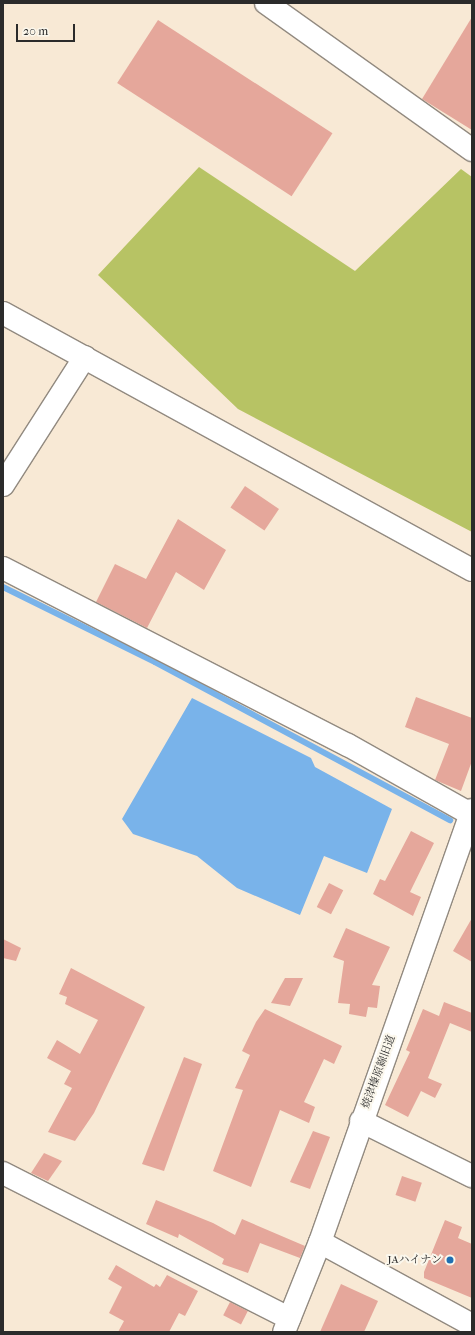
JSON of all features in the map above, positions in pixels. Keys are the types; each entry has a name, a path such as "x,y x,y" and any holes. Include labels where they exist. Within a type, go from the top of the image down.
{"street":[{"path":"266,3 472,150"},
{"path":"3,313 472,570"},
{"path":"3,485 85,357"},
{"path":"3,568 348,745 472,813"},
{"name":"焼津榛原線旧道","path":"287,1325 320,1242 361,1121 472,813"},
{"path":"361,1121 472,1176"},
{"path":"3,1173 287,1325"},
{"path":"320,1242 472,1325"}],"green space":[{"path":"199,167 355,271 461,169 472,177 472,532 238,409 98,275"}],"water":[{"path":"192,698 311,758 315,767 392,809 367,873 324,856 300,915 237,888 197,856 133,834 122,819"}],"building":[{"path":"472,17 472,130 422,99"},
{"path":"158,20 332,133 292,196 117,83"},
{"path":"245,486 279,509 264,530 230,508"},
{"path":"178,519 226,550 204,590 176,572 147,628 96,602 115,564 146,579"},
{"path":"416,697 472,718 472,761 461,791 435,780 449,744 405,727"},
{"path":"411,831 434,843 410,892 421,897 413,916 373,894 380,879 385,881"},
{"path":"329,883 343,890 331,914 317,907"},
{"path":"472,918 472,962 453,951"},
{"path":"346,928 390,947 372,985 380,986 377,1008 368,1007 366,1017 349,1014 350,1004 338,1003 344,961 333,957"},
{"path":"3,939 21,948 16,961 3,958"},
{"path":"71,968 145,1007 94,1113 75,1141 48,1132 72,1088 64,1084 71,1071 47,1058 57,1040 80,1054 98,1020 65,1004 67,997 59,994"},
{"path":"285,978 303,978 290,1006 271,1003"},
{"path":"444,1002 472,1013 472,1032 450,1023 428,1078 442,1084 435,1098 421,1091 408,1117 385,1105 410,1052 406,1050 423,1009 439,1016"},
{"path":"265,1009 342,1046 334,1064 324,1059 304,1102 315,1107 309,1123 280,1110 251,1187 213,1171 243,1090 235,1088 250,1055 242,1051 256,1022"},
{"path":"184,1057 202,1064 164,1171 142,1164"},
{"path":"313,1131 330,1137 310,1189 290,1182"},
{"path":"44,1153 62,1161 48,1181 31,1173"},
{"path":"402,1176 422,1183 415,1202 395,1195"},
{"path":"156,1200 213,1223 235,1235 242,1219 305,1246 300,1258 260,1243 248,1273 222,1264 224,1259 179,1234 178,1238 146,1224"},
{"name":"JAハイナン","path":"445,1220 462,1227 458,1238 472,1244 472,1298 424,1278 424,1272"},
{"path":"116,1265 154,1287 156,1284 160,1287 167,1275 198,1291 185,1316 179,1313 169,1332 118,1332 124,1321 109,1313 122,1287 108,1279"},
{"path":"341,1284 378,1301 364,1332 320,1332"},
{"path":"230,1302 248,1311 241,1324 223,1315"}],"waterway":[{"path":"3,587 155,662 450,820"}],"place":[{"name":"JAハイナン","path":"450,1260"}]}
